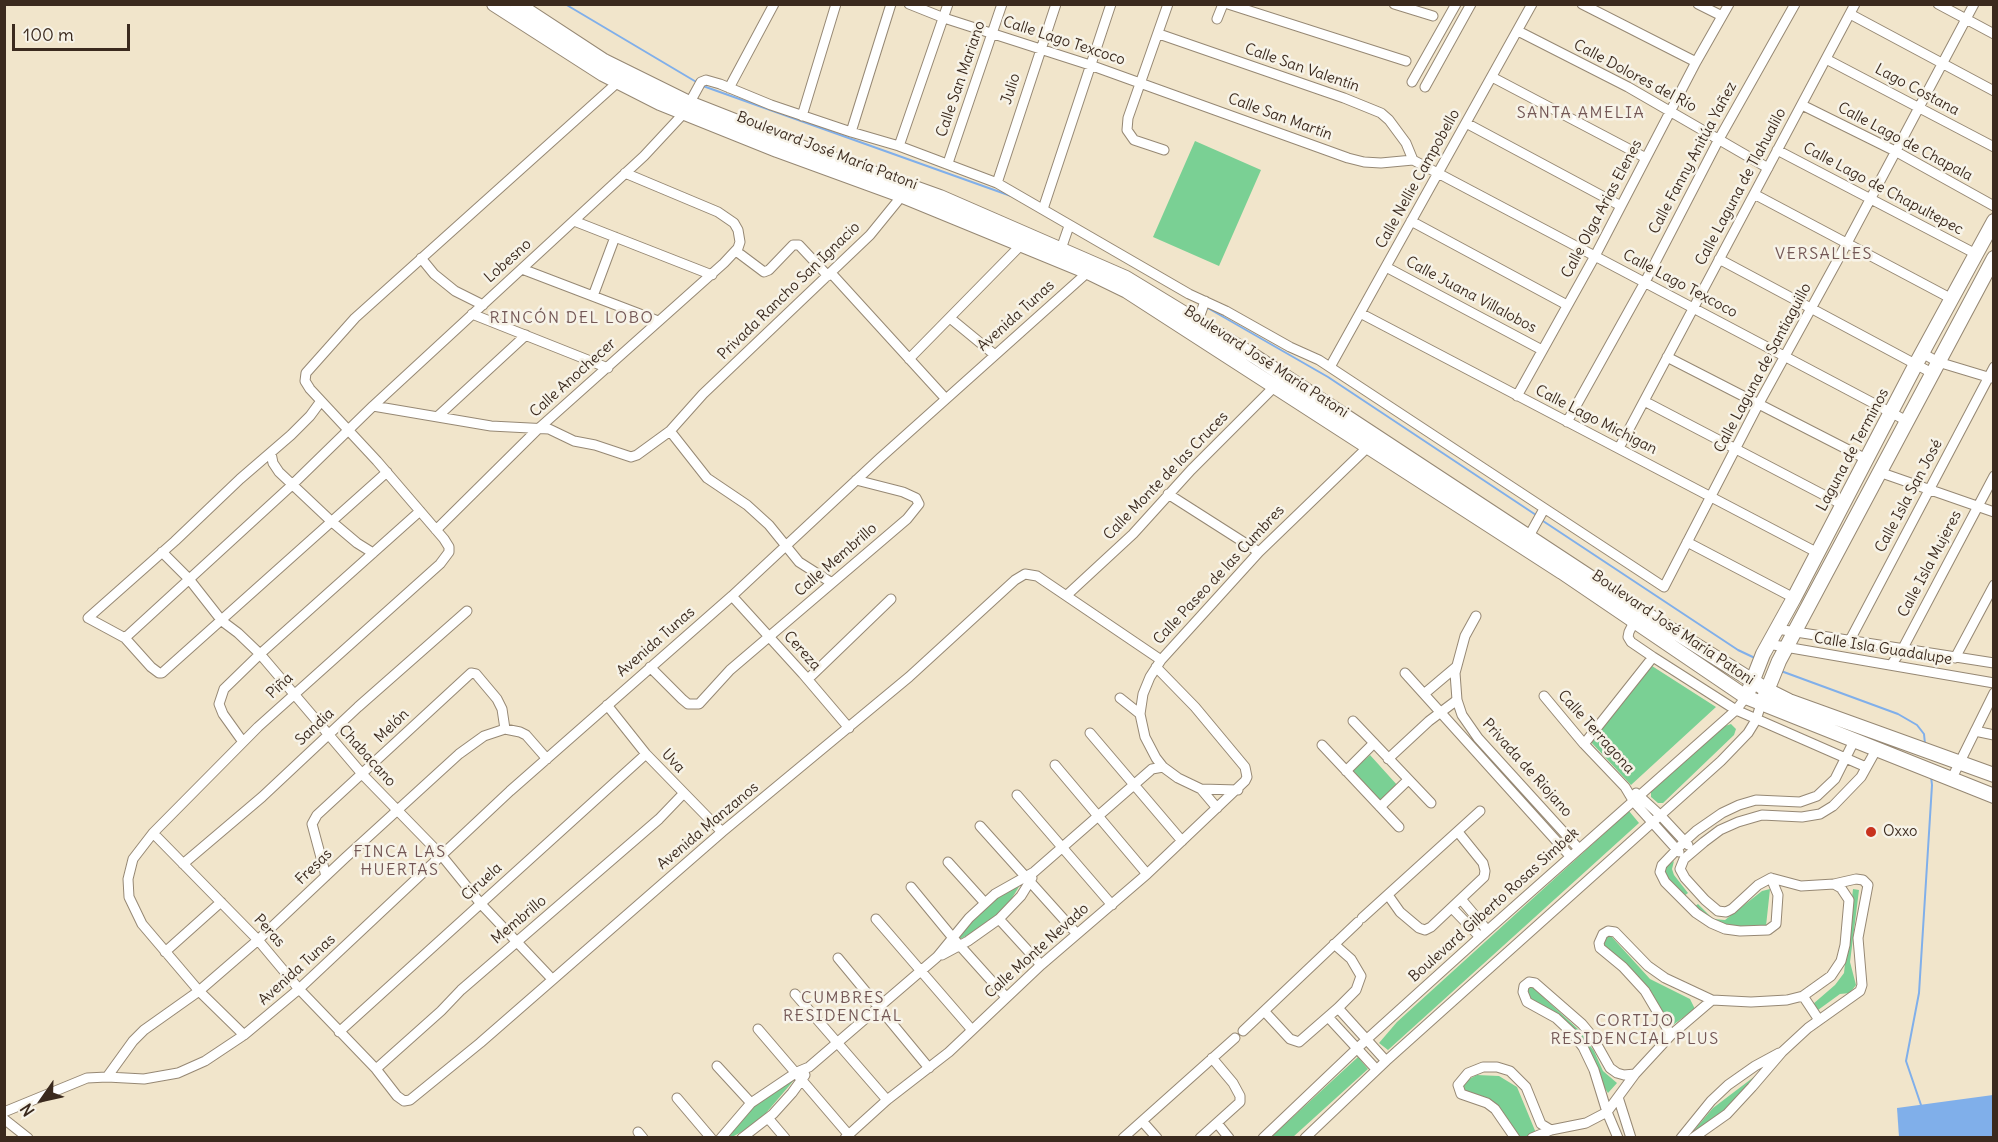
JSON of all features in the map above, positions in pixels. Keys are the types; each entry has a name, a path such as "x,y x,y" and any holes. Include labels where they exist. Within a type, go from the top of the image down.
{"main road":[{"name":"Boulevard José María Patoni","path":"494,4 618,82 806,149 949,209 1020,245 1088,272 1152,306 1274,387 1372,442 1529,536 1746,697 1994,796"},
{"name":"Boulevard José María Patoni","path":"517,4 604,61 687,108"},
{"name":"Boulevard José María Patoni","path":"949,209 1063,244 1126,278 1202,309 1372,442 1562,572 1637,616 1755,675 1767,690 1789,701 1994,774"},
{"name":"Laguna de Terminos","path":"1746,697 1766,649 1994,221"},
{"path":"1761,704 1779,661 1994,258"}],"street":[{"path":"774,4 729,88 802,116 948,163 997,183 1043,209 1202,309 1330,367 1540,515 1529,536"},
{"path":"802,116 836,4"},
{"path":"851,132 891,4"},
{"name":"Calle Lago Texcoco","path":"909,4 944,18 1090,64 1141,83"},
{"path":"899,146 948,4"},
{"name":"Calle San Mariano","path":"948,163 1002,4"},
{"name":"Julio","path":"997,183 1056,4"},
{"path":"1043,209 1111,4"},
{"path":"1164,150 1134,140 1128,134 1128,118 1168,4"},
{"path":"1217,19 1222,4"},
{"path":"1228,4 1406,61"},
{"path":"1394,4 1432,16"},
{"path":"1412,82 1456,4"},
{"path":"1425,87 1471,4"},
{"name":"Calle Nellie Campobello","path":"1330,367 1532,4"},
{"path":"1582,4 1696,62"},
{"path":"1698,4 1722,16"},
{"name":"Calle Olga Arias Elenes","path":"1517,396 1729,4"},
{"name":"Calle Laguna de Tlahualilo","path":"1619,448 1856,4"},
{"path":"1938,4 1994,34"},
{"name":"Calle Laguna de Santiaguillo","path":"1540,515 1664,587 1758,405 1974,4"},
{"name":"Calle Fanny Anitúa Yañez","path":"1567,422 1645,282 1719,139 1794,5"},
{"path":"1850,14 1994,91"},
{"name":"Calle Dolores del Río","path":"1518,31 1670,111 1768,168"},
{"name":"Calle San Valentín","path":"1159,34 1381,113 1406,143 1413,160"},
{"name":"Lago Costana","path":"1826,59 1994,147"},
{"path":"1492,77 1646,158"},
{"name":"Lobesno","path":"125,638 625,173 687,108 699,86 709,81 729,88"},
{"path":"436,530 305,381 308,370 343,331 421,258 618,82"},
{"name":"Calle San Martín","path":"1141,83 1348,158 1381,163 1413,160"},
{"name":"Calle Lago de Chapala","path":"1802,105 1895,151 1994,206"},
{"path":"1466,123 1621,206"},
{"name":"Calle Lago de Chapultepec","path":"1777,150 1976,254"},
{"name":"Calle Lago Texcoco","path":"1413,160 1907,421"},
{"path":"625,173 695,202 729,220 734,224 740,236 736,251 764,272 769,270 793,245 799,245 945,398"},
{"name":"Privada Rancho San Ignacio","path":"538,429 549,429 574,441 595,445 631,457 637,455 670,431 684,413 737,361 870,235 906,191"},
{"path":"1754,194 1952,299"},
{"path":"574,221 712,275"},
{"path":"1411,221 1567,305"},
{"path":"1063,244 1069,227"},
{"path":"593,296 615,237"},
{"path":"909,359 1020,245"},
{"name":"Calle Anochecer","path":"436,530 538,429 712,275 736,251"},
{"path":"421,258 434,274 455,291 483,305"},
{"path":"1719,259 1935,367 1991,378"},
{"name":"Calle Juana Villalobos","path":"1386,267 1542,350"},
{"path":"522,269 658,321"},
{"name":"Avenida Tunas","path":"4,1112 95,1077 144,1079 178,1073 205,1061 244,1035 299,989 547,759 732,596 945,398 1088,272"},
{"name":"Calle Lago Michigan","path":"1360,313 1818,553"},
{"path":"472,314 608,368"},
{"path":"950,318 995,355"},
{"path":"436,417 526,335"},
{"path":"1667,357 1868,460"},
{"name":"Calle Isla San José","path":"1850,640 1991,378 1994,367"},
{"name":"Calle Monte de las Cruces","path":"1067,595 1116,550 1238,421 1285,376"},
{"path":"321,401 310,416 272,453 220,497 88,618 125,638 159,673 166,670 387,472"},
{"path":"1644,401 1843,505"},
{"path":"372,406 491,426 538,429"},
{"path":"670,431 707,478 747,505 769,525 800,562 832,583"},
{"name":"Calle Paseo de las Cumbres","path":"1140,714 1143,694 1159,664 1258,552 1372,442"},
{"path":"272,453 276,468 292,485 357,543 373,553"},
{"path":"1879,472 1994,512"},
{"name":"Calle Isla Mujeres","path":"1891,665 1903,648 1994,476"},
{"name":"Calle Membrillo","path":"770,638 907,519 919,504 916,498 903,492 856,480"},
{"path":"1168,494 1258,552"},
{"path":"243,742 223,714 219,704 224,688 420,511"},
{"name":"Piña","path":"244,1035 199,991 142,924 129,897 128,879 134,859 153,833 243,742 293,694 446,558 449,547 436,530"},
{"path":"1687,542 1794,598"},
{"name":"Chabacano","path":"162,552 189,579 222,621 260,654 363,775 442,856 480,904 552,979"},
{"name":"Avenida Manzanos","path":"410,1100 464,1056 722,832 909,677 998,594 1025,574 1037,576 1067,595"},
{"path":"1955,658 1994,585"},
{"path":"1067,595 1159,664"},
{"name":"Cereza","path":"732,596 808,679 849,728"},
{"path":"808,679 891,599"},
{"name":"Sandia","path":"183,864 262,797 467,611"},
{"name":"Privada de Riojano","path":"1476,616 1464,636 1456,668 1456,700 1471,729 1579,849"},
{"path":"1637,616 1628,637 1631,642 1653,657 1736,711 1866,767"},
{"name":"Calle Isla Guadalupe","path":"1777,629 1994,663"},
{"path":"650,667 681,699 688,704 699,704 730,670 770,638"},
{"name":"Calle Isla Guadalupe","path":"1766,649 1786,648 1994,683"},
{"path":"1584,744 1653,657"},
{"name":"Calle Monte Nevado","path":"847,1136 887,1100 929,1068 1041,965 1147,874 1245,781 1247,777 1245,767 1159,664"},
{"path":"1424,694 1456,668"},
{"name":"Privada de Riojano","path":"1406,673 1570,856"},
{"name":"Melón","path":"326,876 312,824 324,807 363,775 468,675 476,674 497,699 502,710 505,729"},
{"path":"1947,778 1959,762 1994,693"},
{"name":"Calle Terragona","path":"1544,696 1584,744 1638,799"},
{"name":"Boulevard Gilberto Rosas Simbek","path":"1263,1137 1483,933 1736,711 1746,697"},
{"path":"1120,698 1140,714 1145,736 1163,767 1178,778 1201,789 1238,790"},
{"path":"1388,759 1456,700"},
{"path":"1305,1137 1376,1069 1742,741 1756,720 1761,704"},
{"name":"Uva","path":"607,705 646,754 722,832"},
{"path":"1353,721 1431,803"},
{"path":"505,729 526,735 547,759"},
{"name":"Fresas","path":"107,1077 133,1041 144,1030 199,991 258,940 397,810 472,744 484,736 505,729"},
{"path":"1975,731 1994,735"},
{"path":"1090,734 1182,841"},
{"path":"1772,878 1778,895 1776,924 1768,930 1756,931 1725,929 1711,923 1686,904 1661,876 1662,866 1684,841 1710,820 1739,805 1756,800 1800,802 1817,796 1835,780 1854,741"},
{"path":"1346,771 1374,743"},
{"path":"1322,744 1399,827"},
{"path":"1693,1137 1733,1108 1782,1052 1819,1020 1860,991 1862,985 1858,938 1868,885 1863,880 1856,879 1834,884 1795,885 1772,878 1758,885 1726,912 1712,907 1681,873 1680,869 1684,859 1720,830 1738,822 1762,815 1802,817 1820,814 1848,794 1876,750"},
{"name":"Ciruela","path":"339,1032 646,754"},
{"path":"1152,769 1156,758"},
{"path":"1055,765 1147,874"},
{"path":"956,942 985,903 1009,885 1030,876 1152,769 1163,767"},
{"path":"1499,778 1508,770"},
{"path":"1380,807 1408,780"},
{"path":"1201,789 1217,808"},
{"name":"Membrillo","path":"376,1069 461,990 659,819 683,794"},
{"path":"1017,795 1112,904"},
{"path":"1638,799 1661,816 1693,851"},
{"path":"1638,799 1653,823 1684,859"},
{"path":"1243,1031 1334,944 1480,812"},
{"path":"1540,821 1548,814"},
{"path":"980,826 1030,876 1077,934"},
{"path":"1388,895 1400,912 1419,928 1425,930 1431,927 1484,877 1483,863 1458,832"},
{"name":"Peras","path":"153,833 258,940 299,989 376,1069 397,1096 404,1101 410,1100"},
{"path":"948,862 985,903"},
{"path":"742,1137 768,1118 809,1067 937,957 956,942 999,919 1021,896 1030,876"},
{"path":"1671,1035 1645,991 1623,967 1600,948 1599,943 1604,934 1608,931 1615,932 1648,966 1665,978 1712,1000 1751,1002 1787,1000 1803,996 1831,976 1841,961 1845,945 1849,900 1841,888 1834,884"},
{"path":"1778,895 1795,885"},
{"path":"911,887 1006,998"},
{"path":"1686,904 1698,892"},
{"path":"1461,898 1483,933"},
{"path":"165,952 220,902"},
{"path":"1452,908 1483,933"},
{"path":"876,919 972,1030"},
{"path":"999,919 1041,965"},
{"path":"1265,1012 1295,1042 1305,1039 1338,1008 1356,990 1362,976 1351,960 1334,944"},
{"path":"838,958 929,1068"},
{"path":"1618,1137 1607,1112 1594,1070 1583,1047 1556,1018 1527,1002 1522,992 1524,986 1529,982 1535,983 1582,1024 1592,1036 1610,1068 1624,1075 1635,1074"},
{"path":"795,994 887,1100"},
{"path":"1803,996 1819,1020"},
{"path":"1532,1137 1551,1130 1586,1123 1607,1112 1635,1074 1671,1035 1712,1000"},
{"path":"1338,1008 1386,1061"},
{"path":"1328,1017 1376,1069"},
{"path":"758,1029 800,1076 847,1136"},
{"path":"1124,1137 1235,1038"},
{"path":"1681,1137 1711,1101 1728,1085 1755,1066 1782,1052"},
{"path":"1206,1136 1240,1102 1240,1096 1233,1083 1212,1058"},
{"path":"717,1066 751,1103"},
{"path":"1515,1137 1487,1102 1461,1094 1458,1085 1468,1073 1483,1067 1497,1067 1510,1071 1526,1087 1541,1124 1551,1130"},
{"path":"721,1137 751,1103 800,1076"},
{"path":"1618,1097 1631,1137"},
{"path":"677,1098 711,1137"},
{"path":"768,1118 785,1137"},
{"path":"4,1119 28,1137"},
{"path":"1142,1120 1157,1137"},
{"path":"1217,1123 1229,1137"}],"green space":[{"path":"1195,141 1261,170 1219,266 1153,237"},
{"path":"1652,666 1716,707 1631,785 1590,741"},
{"path":"1731,724 1736,729 1734,735 1663,803 1658,803 1651,797 1651,791 1725,726"},
{"path":"1370,755 1398,786 1379,803 1351,772"},
{"path":"1629,811 1639,823 1388,1050 1379,1043 1397,1022"},
{"path":"1674,861 1672,869 1674,875 1688,893 1684,896 1665,876 1664,868"},
{"path":"1022,882 1007,906 982,928 956,941 974,917 1001,893"},
{"path":"1770,889 1766,926 1724,926 1708,920 1694,907 1698,904 1713,919 1725,920 1762,891"},
{"path":"1853,889 1859,890 1850,962 1856,985 1850,993 1840,994 1818,1010 1813,1004 1835,985 1844,973"},
{"path":"1611,936 1650,979 1690,999 1695,1009 1670,1027 1655,998 1630,969 1603,947 1602,937"},
{"path":"1529,984 1579,1030 1594,1051 1603,1071 1617,1083 1608,1093 1589,1053 1531,1001 1525,990"},
{"path":"1358,1057 1368,1069 1293,1137 1270,1138"},
{"path":"1767,1067 1719,1117 1691,1134 1713,1108"},
{"path":"1477,1075 1499,1076 1517,1087 1536,1133 1515,1137 1504,1117 1461,1090 1463,1082"},
{"path":"795,1079 766,1113 749,1128 726,1138 757,1102"}],"water":[{"path":"1993,1095 1993,1137 1899,1137 1897,1108"}],"waterway":[{"path":"565,4 698,83"},
{"path":"703,86 1011,196"},
{"path":"1206,307 1328,377 1536,515"},
{"path":"1540,519 1738,650 1757,659"},
{"path":"1781,671 1898,714 1917,725 1924,734 1925,744"},
{"path":"1921,1105 1906,1061 1919,993 1931,776"}],"place":[{"name":"Oxxo","path":"1871,832"}],"district":[{"name":"SANTA AMELIA","path":"1581,113"},
{"name":"VERSALLES","path":"1824,254"},
{"name":"RINCÓN DEL LOBO","path":"572,318"},
{"name":"FINCA LAS HUERTAS","path":"400,861"},
{"name":"CUMBRES RESIDENCIAL","path":"843,1007"},
{"name":"CORTIJO RESIDENCIAL PLUS","path":"1635,1030"}]}
